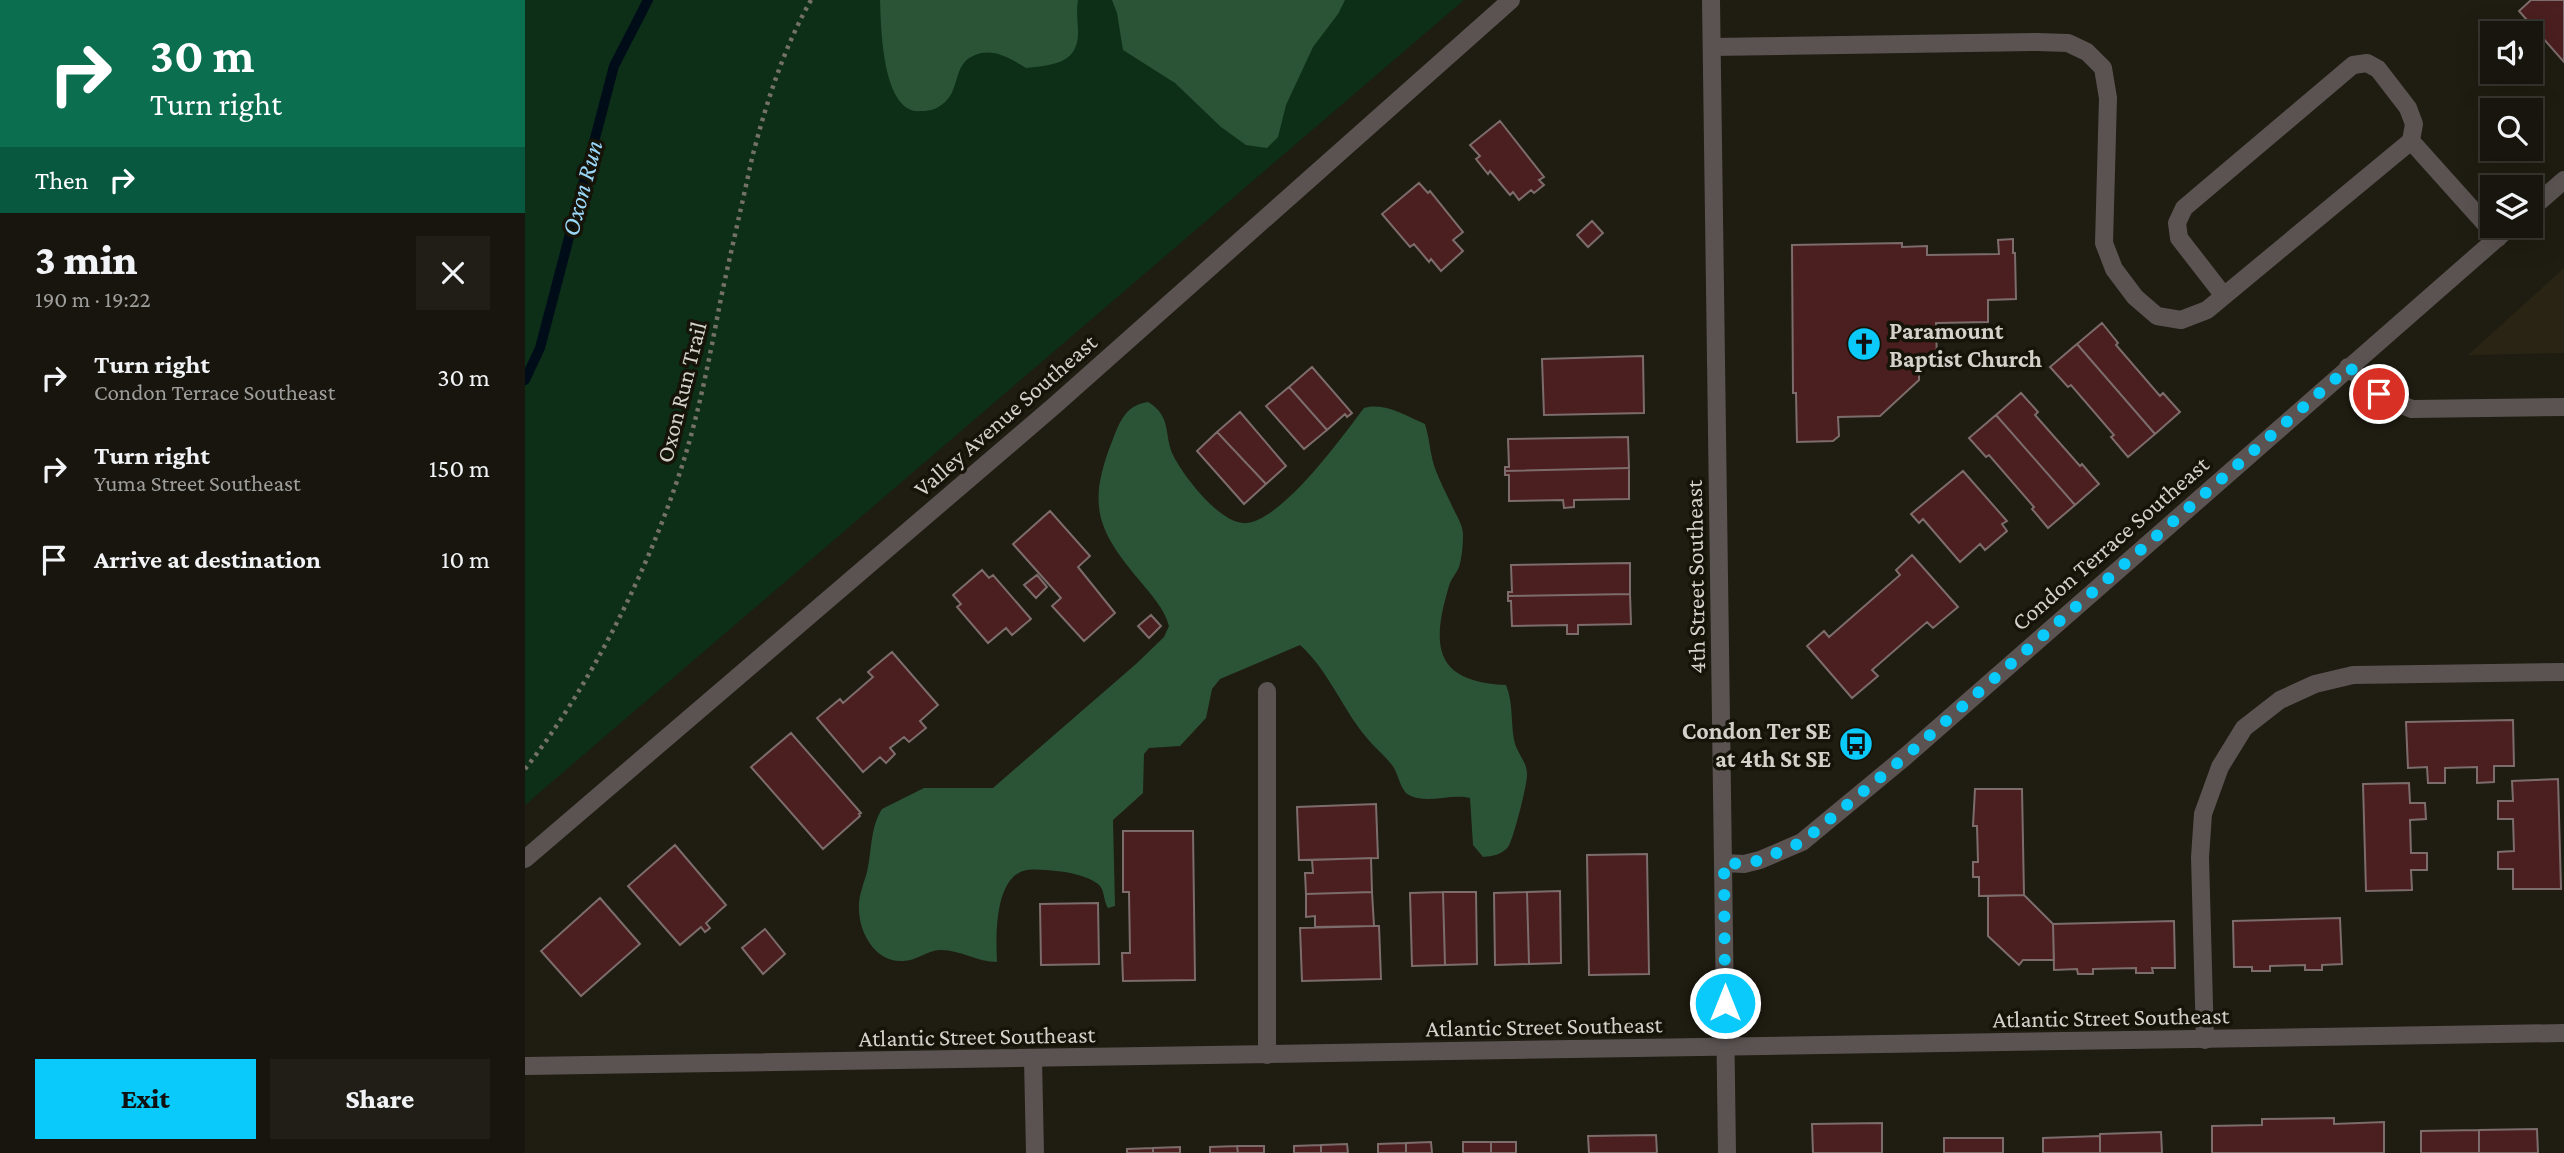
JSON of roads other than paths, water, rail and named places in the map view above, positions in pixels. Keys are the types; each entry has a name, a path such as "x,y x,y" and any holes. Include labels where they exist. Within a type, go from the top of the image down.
{"street":[{"name":"Valley Avenue Southeast","path":"525,859 1054,406 1511,0"},
{"name":"4th Street Southeast","path":"1711,0 1727,1153"},
{"path":"1712,47 2037,42 2069,43 2087,52 2103,68 2108,98 2104,243 2115,269 2135,297 2157,316 2181,320 2207,310 2224,296 2411,141 2414,124 2409,108 2378,69 2367,63 2353,65 2184,208 2177,223 2179,238 2224,296"},
{"path":"2411,141 2480,208"},
{"path":"2543,198 2564,180"},
{"name":"Condon Terrace Southeast","path":"1724,863 1744,864 1760,860 1802,842 1906,756 2498,238"},
{"path":"2349,367 2386,399 2412,409 2564,407"},
{"path":"2205,1040 2200,857 2203,814 2220,767 2244,729 2280,700 2315,684 2353,675 2564,672"},
{"path":"1267,691 1267,1055"},
{"name":"Atlantic Street Southeast","path":"525,1066 2564,1033"},
{"path":"1033,1059 1035,1153"}],"waterway":[{"name":"Oxon Run","path":"525,380 540,348 614,66 648,0"}],"place":[{"name":"Paramount Baptist Church","path":"1864,344"},
{"name":"Condon Ter SE at 4th St SE","path":"1856,744"}]}
